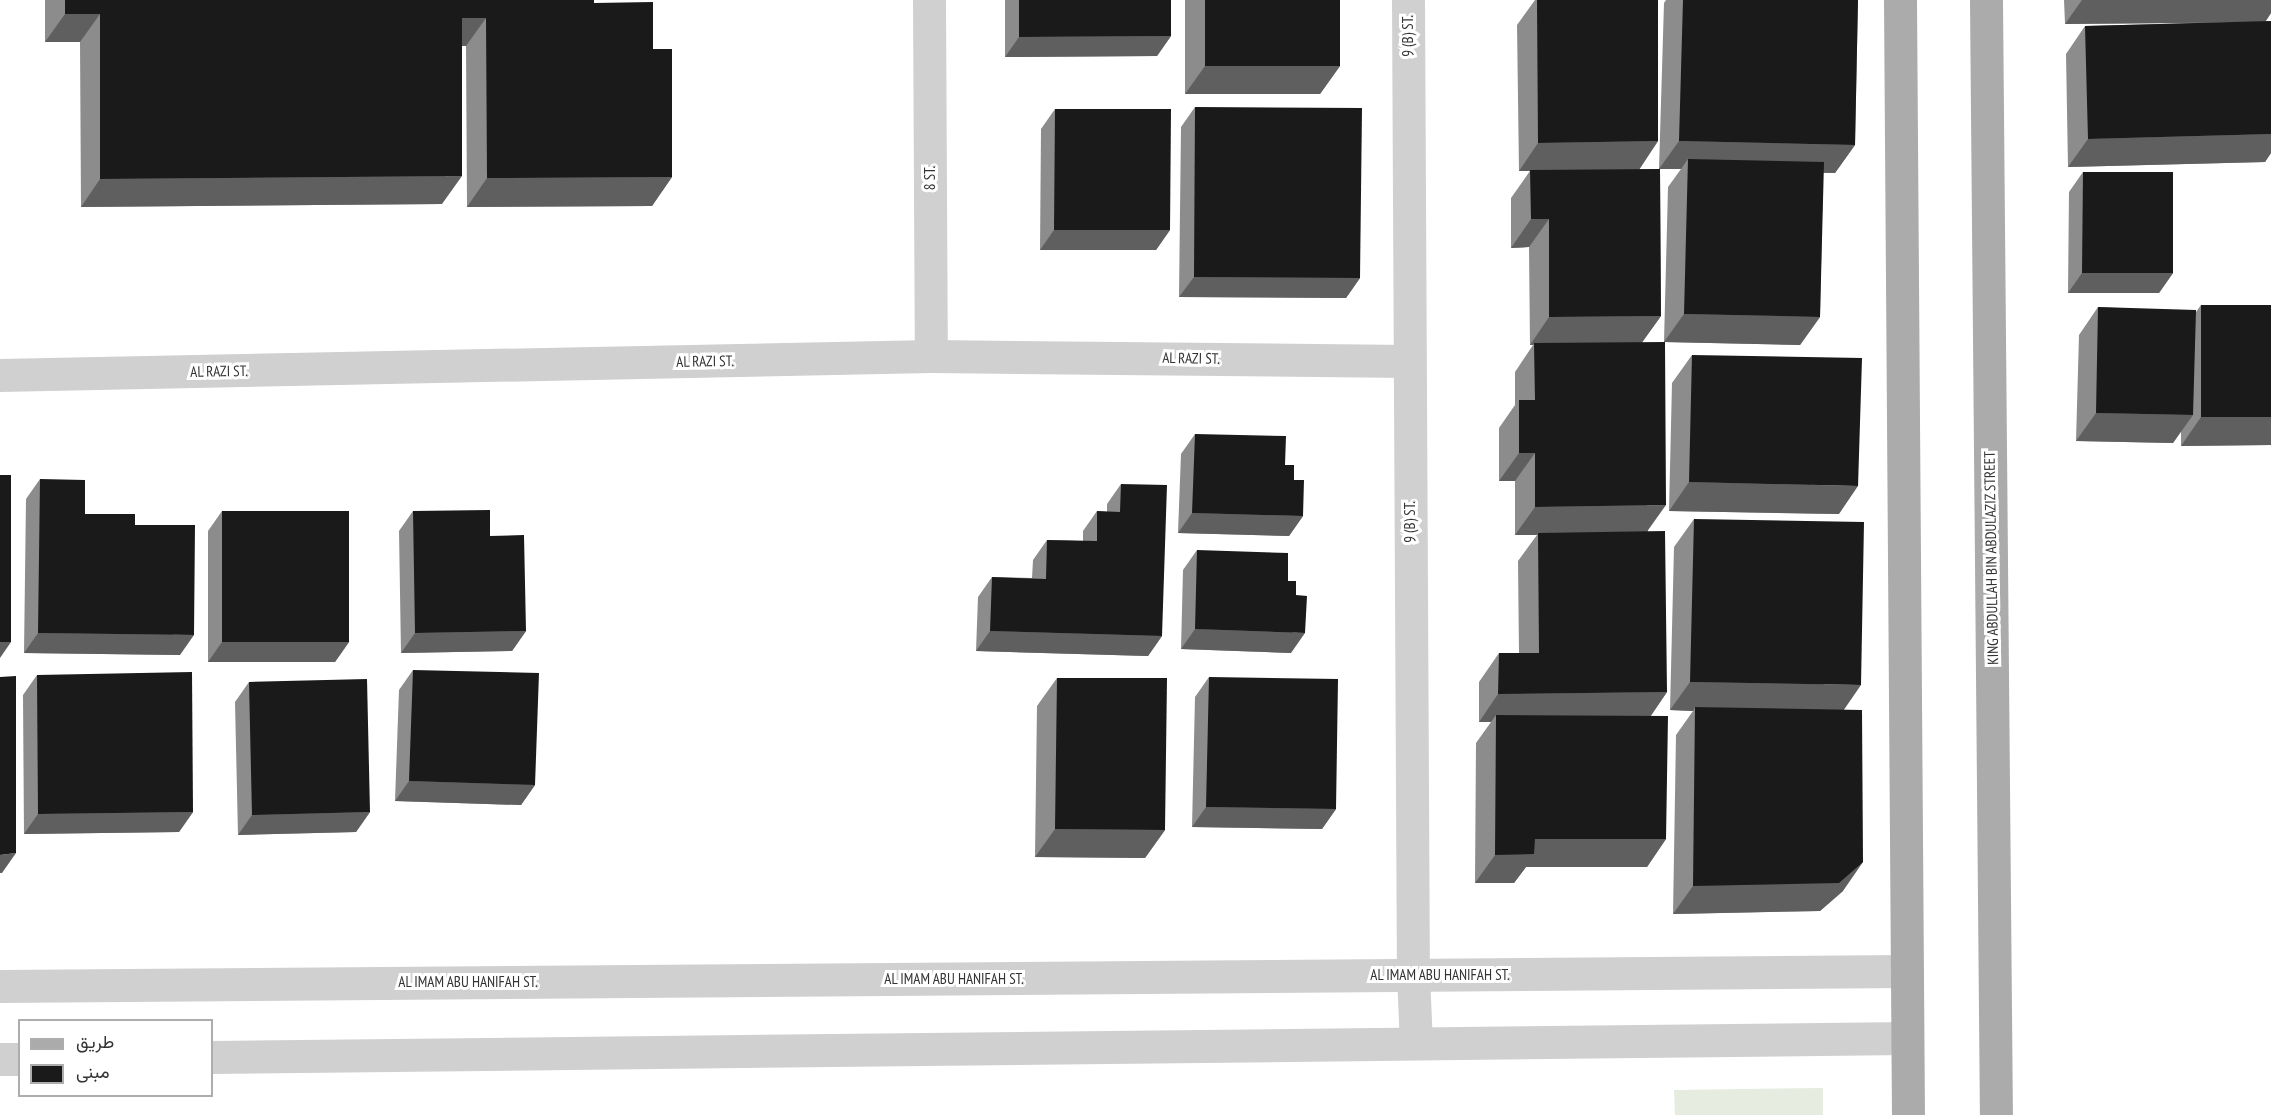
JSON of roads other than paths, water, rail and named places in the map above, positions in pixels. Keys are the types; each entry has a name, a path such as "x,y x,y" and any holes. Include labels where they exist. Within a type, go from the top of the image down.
{"main road":[{"path":"1900,0 1908,1115"},
{"name":"KING ABDULLAH BIN ABDULAZIZ STREET","path":"1986,0 1996,1115"}],"street":[{"name":"8 ST.","path":"929,0 931,356"},
{"name":"9 (B) ST.","path":"1408,0 1413,975 1416,1043"},
{"name":"AL RAZI ST.","path":"0,375 931,356 1409,361"},
{"name":"AL IMAM ABU HANIFAH ST.","path":"0,986 1907,971"},
{"path":"213,1057 1907,1038"},
{"path":"0,1059 18,1059"}]}
